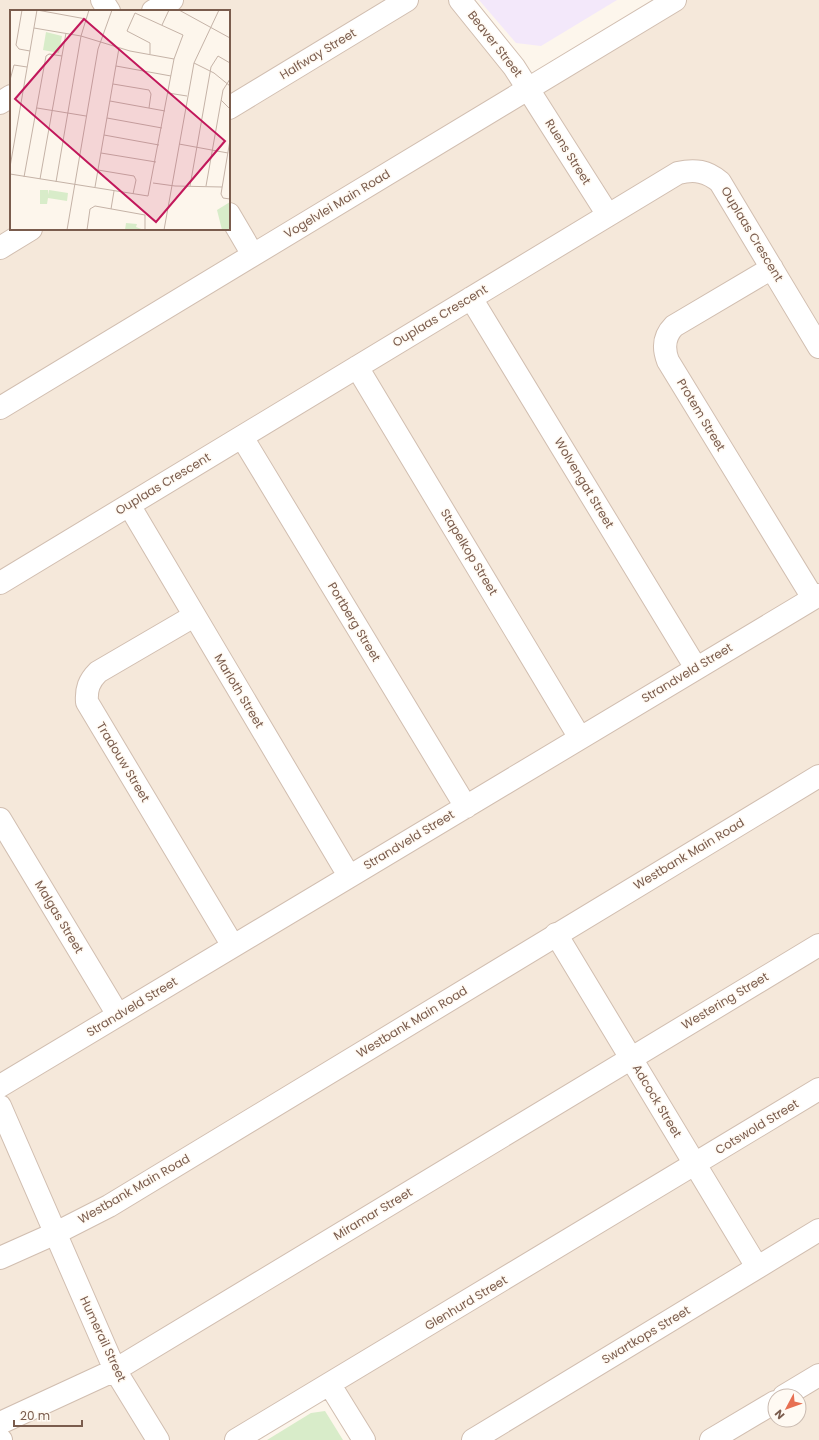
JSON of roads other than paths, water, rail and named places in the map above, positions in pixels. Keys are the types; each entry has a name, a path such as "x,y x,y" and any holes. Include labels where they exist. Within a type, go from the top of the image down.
{"street":[{"path":"102,0 108,10"},
{"path":"155,10 172,0"},
{"name":"Halfway Street","path":"230,107 408,0"},
{"name":"Beaver Street","path":"460,0 514,67 529,89"},
{"name":"Vogelvlei Main Road","path":"0,408 675,0"},
{"name":"Ruens Street","path":"529,89 608,215"},
{"path":"0,103 10,97"},
{"name":"Ouplaas Crescent","path":"3,574 129,506 678,173 688,171 705,173 713,176 725,189 819,347"},
{"path":"230,216 253,255"},
{"path":"0,248 28,230"},
{"name":"Protem Street","path":"772,268 674,326 667,336 665,353 668,361 816,596"},
{"name":"Wolvengat Street","path":"471,298 696,668"},
{"name":"Stapelkop Street","path":"357,367 580,738"},
{"name":"Portberg Street","path":"242,437 466,807"},
{"name":"Marloth Street","path":"129,506 349,876"},
{"name":"Strandveld Street","path":"0,1086 816,596"},
{"name":"Tradouw Street","path":"194,616 98,672 88,685 87,702 233,946"},
{"name":"Westbank Main Road","path":"0,1258 56,1233 109,1206 819,776"},
{"name":"Malgas Street","path":"0,819 118,1015"},
{"name":"Adcock Street","path":"556,934 757,1267"},
{"name":"Westering Street","path":"631,1058 819,945"},
{"name":"Miramar Street","path":"0,1423 115,1370 631,1058"},
{"name":"Cotswold Street","path":"695,1164 819,1089"},
{"path":"0,1106 56,1233"},
{"name":"Glenhurd Street","path":"236,1440 330,1385 695,1164"},
{"name":"Swartkops Street","path":"473,1440 819,1230"},
{"name":"Humerail Street","path":"56,1233 115,1370 158,1440"},
{"path":"797,1388 819,1375"},
{"path":"330,1385 364,1440"},
{"path":"711,1440 767,1407"}]}
